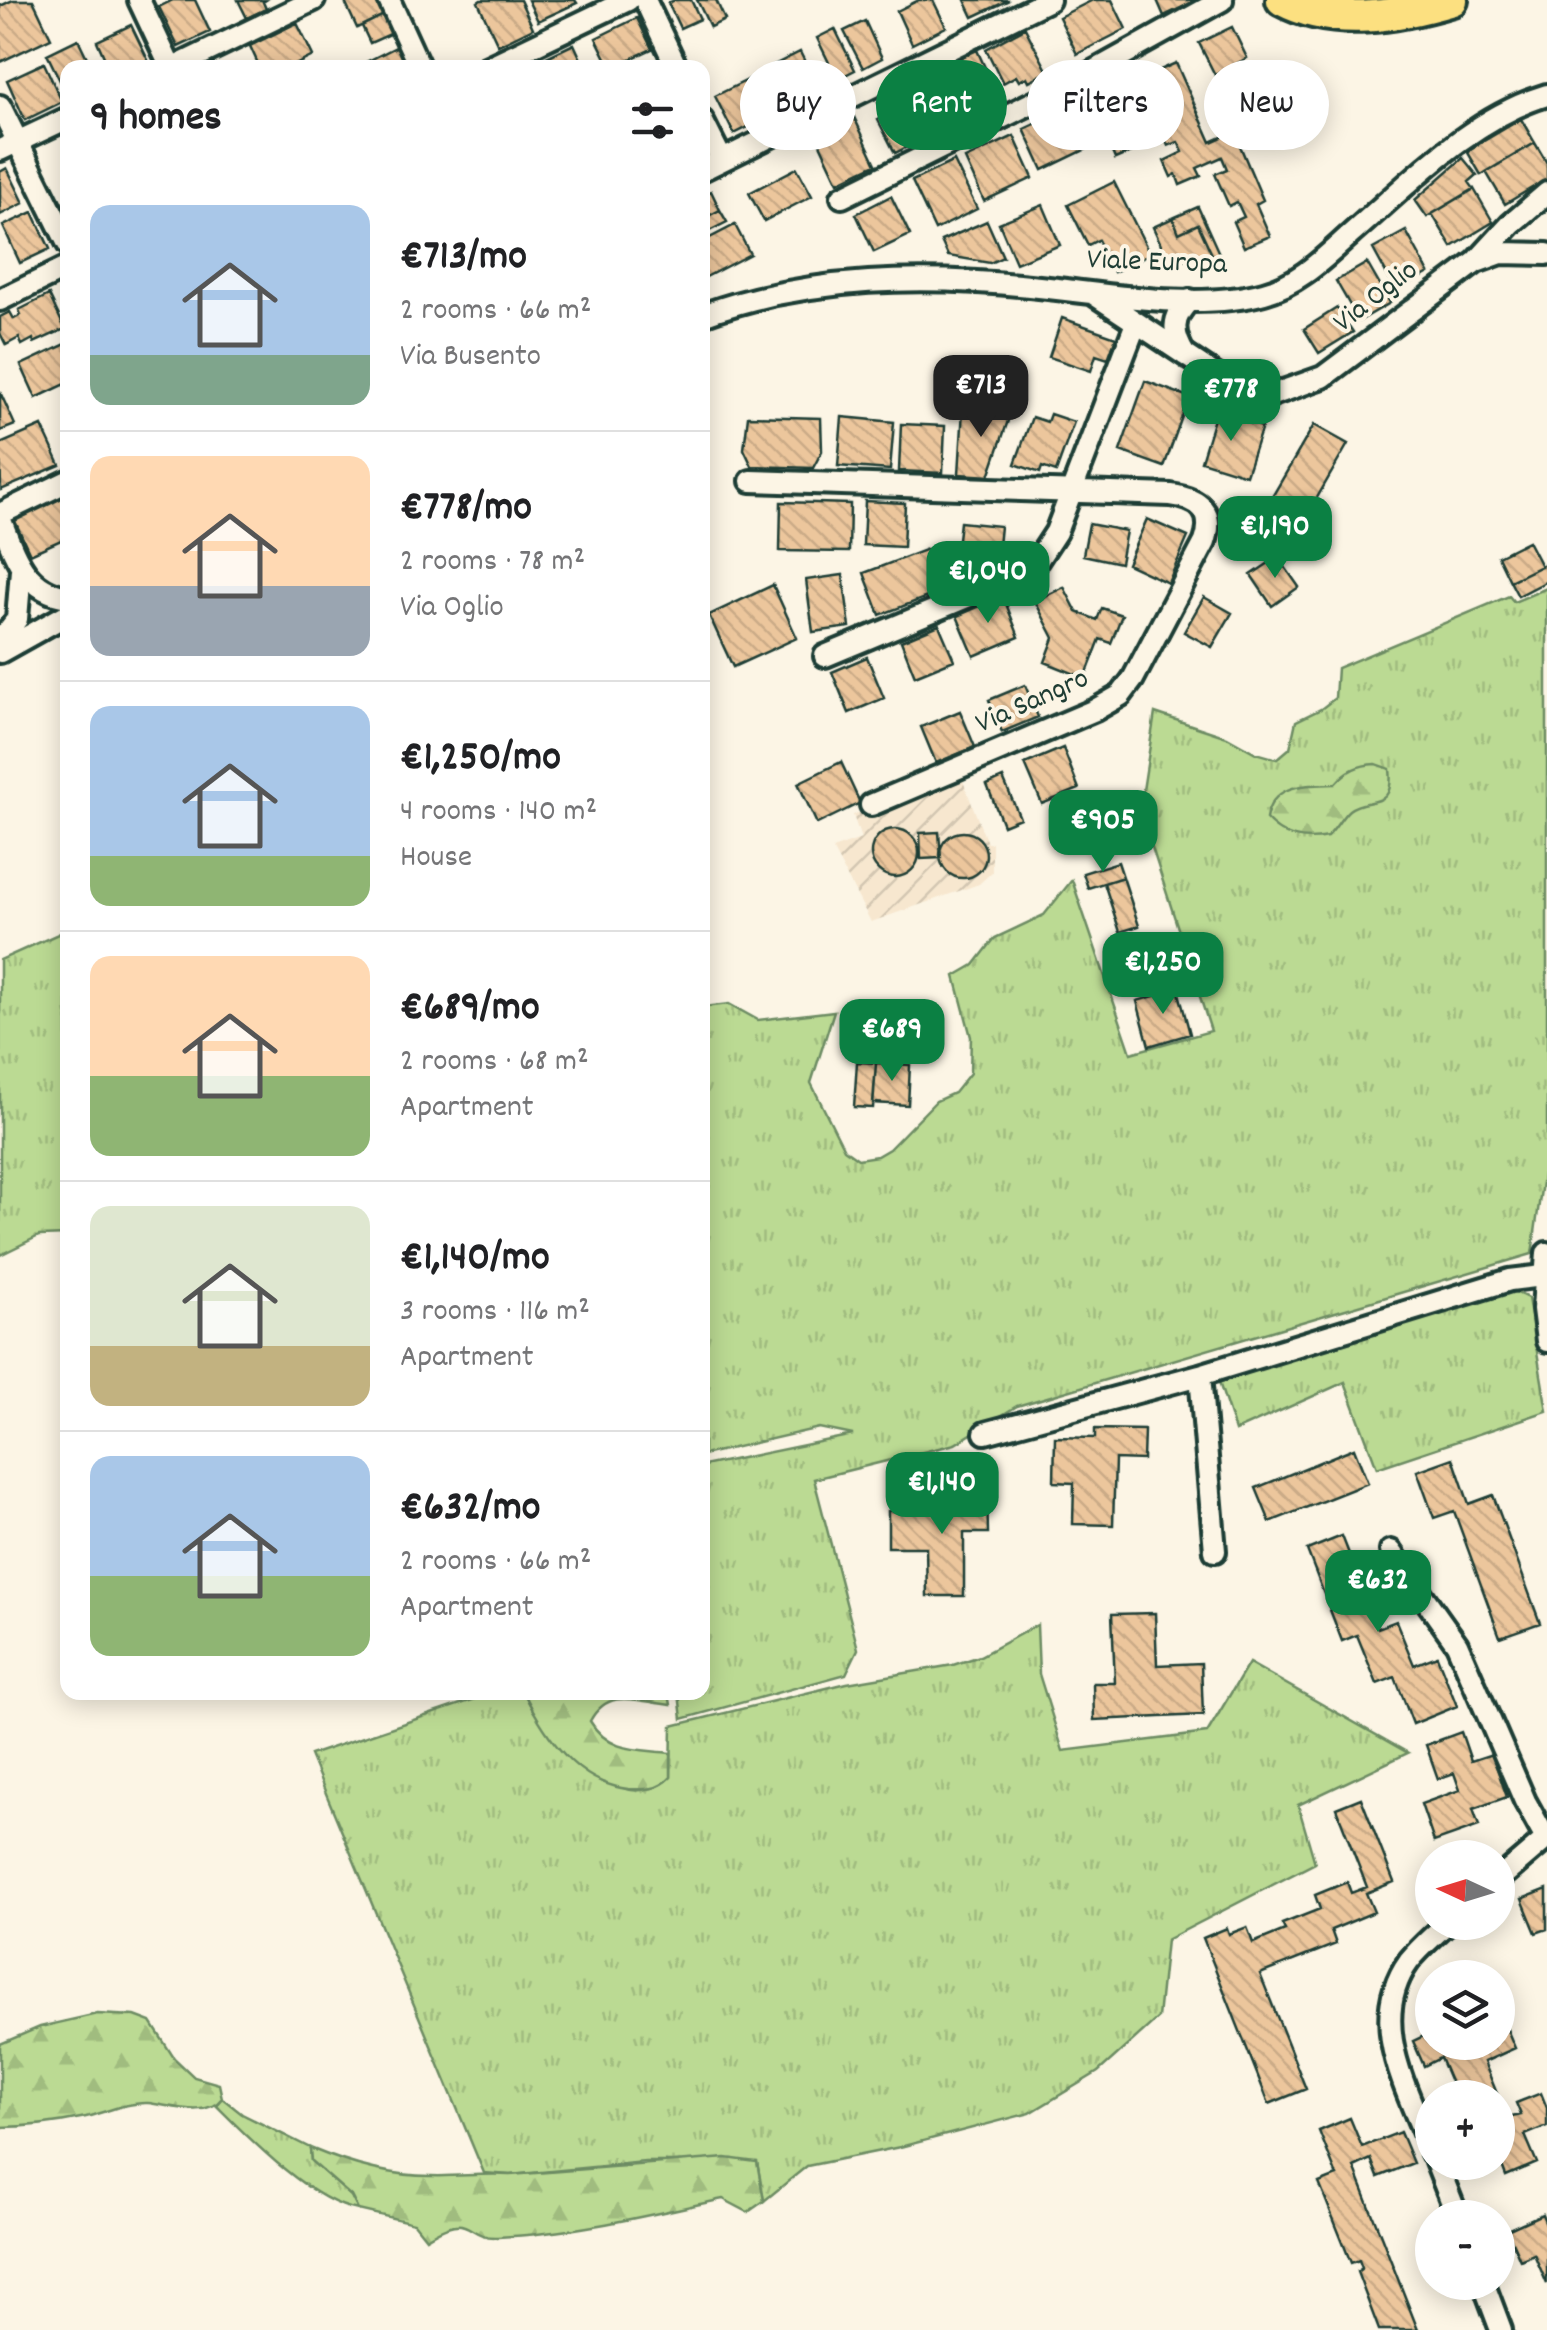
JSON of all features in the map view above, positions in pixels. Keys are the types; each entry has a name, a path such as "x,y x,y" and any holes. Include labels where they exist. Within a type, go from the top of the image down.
{"main road":[{"path":"1282,0 1316,14 1364,16 1411,11 1452,0"}],"street":[{"path":"138,0 168,60"},
{"path":"189,60 314,0"},
{"path":"389,0 416,60"},
{"path":"503,60 628,0"},
{"path":"645,0 674,60"},
{"path":"712,165 1048,0"},
{"path":"842,197 1076,81 1222,0"},
{"name":"Viale Europa","path":"710,313 776,294 866,282 1005,284 1190,300 1260,294 1292,282 1315,266 1452,147 1504,113 1547,95"},
{"path":"0,106 8,146 60,231"},
{"path":"8,146 60,122"},
{"path":"1476,262 1547,193"},
{"name":"Via Oglio","path":"1093,294 1232,386 1272,395 1323,376 1476,262 1501,253 1547,254"},
{"path":"0,300 60,271"},
{"path":"1187,358 1174,330 1177,314 1190,300"},
{"path":"826,656 1024,572 1037,561 1052,539 1136,322"},
{"path":"751,481 1072,490"},
{"path":"0,641 17,619 21,570 0,516 60,485"},
{"name":"Via Sangro","path":"870,805 1103,706 1121,695 1133,679 1205,542 1207,512 1180,496 1072,490"},
{"path":"21,570 44,590 60,595"},
{"path":"0,652 60,618"},
{"path":"1547,1252 1543,1276 1547,1341"},
{"path":"986,1432 1200,1376 1510,1280 1543,1276"},
{"path":"1200,1376 1215,1551"},
{"path":"1392,1551 1458,1644 1525,1801 1546,1839 1515,1865"},
{"path":"1415,2108 1389,2041 1391,2003 1407,1964 1430,1940"},
{"path":"1490,2300 1502,2330"}],"shaded area":[{"path":"960,773 987,843 992,843 992,872 979,884 871,922 832,849 861,839 853,815"}],"green space":[{"path":"1547,588 1547,1146 1532,1254 1017,1406 955,1444 814,1479 858,1649 846,1674 682,1719 680,1700 710,1700 710,1465 853,1435 819,1428 710,1453 710,1006 729,1004 758,1020 834,1011 811,1083 844,1149 858,1159 889,1149 936,1101 954,1093 970,1073 971,1037 955,976 974,965 995,938 1044,915 1072,880 1131,1053 1211,1031 1140,810 1155,713 1277,759 1290,748 1296,721 1335,698 1337,668 1509,596 1514,602"},
{"path":"1376,764 1390,769 1388,792 1379,800 1349,810 1327,837 1294,837 1279,831 1266,819 1269,807 1283,792 1302,786 1335,784 1353,769"},
{"path":"60,933 60,1235 39,1236 0,1255 0,960"},
{"path":"1511,1290 1528,1298 1547,1411 1377,1468 1345,1382 1235,1431 1218,1379"},
{"path":"1037,1625 1039,1674 1063,1751 1207,1733 1249,1663 1408,1753 1298,1805 1315,1863 1166,1940 1158,2018 1098,2072 1030,2113 900,2147 807,2166 764,2201 757,2162 645,2162 510,2175 484,2173 310,1755 472,1700 528,1700 533,1710 609,1779 625,1789 646,1789 671,1777 672,1726 847,1683 953,1665 980,1656"},
{"path":"528,1700 615,1700 606,1703 590,1721 615,1744 671,1753 671,1777 657,1787 628,1789 609,1785 564,1755"},
{"path":"636,1700 670,1700 671,1705"},
{"path":"97,2014 135,2016 151,2022 174,2058 194,2077 219,2084 222,2098 207,2108 141,2103 65,2121 0,2127 0,2044 40,2027"},
{"path":"222,2098 242,2114 310,2148 311,2161 351,2196 358,2210 321,2195 282,2167 216,2105"},
{"path":"310,2148 369,2168 431,2176 510,2175 726,2158 757,2162 764,2201 748,2212 723,2199 611,2223 526,2235 487,2236 452,2225 426,2238 414,2223 358,2210 351,2196 311,2161"}],"building":[{"path":"13,0 33,0 51,38 0,62 0,6"},
{"path":"173,0 195,0 210,32 178,47 159,7"},
{"path":"238,0 266,0 266,9 247,18"},
{"path":"344,0 379,0 386,14 357,28"},
{"path":"520,0 533,28 498,45 478,2"},
{"path":"528,0 575,0 577,3 538,21"},
{"path":"691,0 700,19 680,28 668,3"},
{"path":"697,0 716,0 725,20 710,27"},
{"path":"919,0 933,0 946,27 912,44 897,11"},
{"path":"965,0 1009,0 973,17"},
{"path":"1093,0 1112,0 1126,29 1077,54 1059,17"},
{"path":"1157,0 1198,0 1164,16"},
{"path":"386,14 395,32 370,43 362,26"},
{"path":"637,18 652,49 628,60 607,60 596,38"},
{"path":"865,21 882,58 863,68 844,31"},
{"path":"297,23 313,56 305,60 256,60 250,46"},
{"path":"131,25 148,60 105,60 97,41"},
{"path":"1232,27 1247,58 1208,60 1199,43"},
{"path":"1025,28 1042,60 1027,60 1027,77 1019,81 1016,76 1007,81 1007,60 992,60 986,49"},
{"path":"835,29 850,60 828,60 817,38"},
{"path":"78,39 88,60 60,60 60,81 47,54"},
{"path":"574,44 581,60 540,60"},
{"path":"400,45 407,60 370,60"},
{"path":"977,50 982,60 955,60"},
{"path":"800,52 804,60 784,60"},
{"path":"44,63 60,103 25,120 7,80"},
{"path":"1184,81 1204,126 1204,150 1242,150 1263,200 1256,204 1270,236 1244,247 1233,222 1244,217 1237,202 1229,206 1215,174 1227,169 1222,157 1197,168 1201,176 1180,185 1176,174 1171,177 1164,161 1183,152"},
{"path":"740,84 740,131 734,134 715,96"},
{"path":"1521,119 1535,143 1481,175 1467,151"},
{"path":"856,121 876,164 838,182 823,150 856,150"},
{"path":"1014,136 1033,178 984,201 965,159 984,150 1007,150 1007,139"},
{"path":"1535,143 1547,163 1547,179 1505,204 1486,172"},
{"path":"1034,150 1085,150 1043,170"},
{"path":"1111,150 1136,150 1115,159"},
{"path":"1463,158 1477,175 1469,182 1474,189 1427,217 1415,200"},
{"path":"954,161 977,209 935,230 912,181"},
{"path":"7,168 24,203 0,215 0,172"},
{"path":"797,168 812,196 764,221 749,193"},
{"path":"1114,182 1150,254 1114,272 1098,240 1088,245 1068,205"},
{"path":"1474,189 1493,222 1452,247 1432,214"},
{"path":"710,192 720,210 710,215"},
{"path":"891,196 910,235 874,252 856,214"},
{"path":"1043,205 1060,245 1016,263 999,223"},
{"path":"1198,207 1222,260 1204,268 1203,264 1214,259 1198,224 1179,233 1173,218"},
{"path":"720,210 727,222 710,230 710,215"},
{"path":"33,212 50,249 20,263 3,226"},
{"path":"1173,218 1179,233 1198,224 1214,259 1194,268 1190,258 1171,266 1153,227"},
{"path":"987,221 1003,257 990,263 948,256 941,241"},
{"path":"735,225 750,254 710,275 710,238"},
{"path":"1406,231 1429,273 1396,291 1373,249"},
{"path":"1367,263 1390,303 1359,321 1336,281"},
{"path":"49,295 60,318 60,331 34,343 33,339 22,345 19,338 6,345 0,333 0,317 10,312 14,319 21,315 19,310"},
{"path":"1337,308 1353,332 1319,353 1304,329"},
{"path":"1062,318 1116,337 1108,359 1096,355 1091,371 1049,357"},
{"path":"60,347 60,387 36,398 21,365"},
{"path":"1145,381 1189,397 1164,467 1120,451"},
{"path":"0,392 15,425 0,431"},
{"path":"963,409 1011,412 989,476 959,474"},
{"path":"1216,412 1262,427 1246,475 1201,461"},
{"path":"1050,414 1074,422 1056,472 1042,467 1040,473 1015,464 1032,417 1047,422"},
{"path":"748,416 821,418 822,451 813,468 752,466 744,449"},
{"path":"842,417 894,422 890,470 838,466"},
{"path":"901,424 945,426 943,473 899,471"},
{"path":"1314,425 1348,444 1303,522 1269,502"},
{"path":"42,426 60,465 1,490 0,444"},
{"path":"60,498 60,541 30,554 14,519"},
{"path":"865,501 905,503 903,547 863,545"},
{"path":"781,502 850,504 849,552 780,551"},
{"path":"1147,519 1188,537 1168,583 1127,564"},
{"path":"960,522 1000,526 995,576 954,572"},
{"path":"1089,524 1126,531 1120,563 1083,555"},
{"path":"1528,541 1541,566 1510,581 1498,556"},
{"path":"927,549 943,591 880,615 864,573"},
{"path":"1278,557 1299,587 1272,606 1251,575"},
{"path":"1547,563 1547,581 1518,596 1510,581"},
{"path":"843,575 850,627 813,632 806,580"},
{"path":"773,585 797,638 733,667 710,615"},
{"path":"1064,587 1077,612 1097,620 1102,608 1122,615 1111,643 1100,639 1085,678 1045,662 1054,638 1035,601"},
{"path":"1003,596 1019,637 974,656 957,616"},
{"path":"1204,597 1232,613 1212,647 1184,632"},
{"path":"939,625 954,660 915,676 901,641"},
{"path":"867,657 884,698 849,713 832,672"},
{"path":"1025,685 1038,717 1002,732 989,700"},
{"path":"960,711 975,747 936,763 921,727"},
{"path":"1063,748 1079,789 1042,804 1025,764"},
{"path":"841,762 860,803 817,824 798,783"},
{"path":"1003,778 1020,818 1003,825 987,785"},
{"path":"895,829 912,836 919,853 912,870 895,877 878,870 871,853 878,836"},
{"path":"939,832 941,858 921,859 920,833"},
{"path":"963,832 979,839 986,855 979,871 963,878 947,871 940,855 947,839"},
{"path":"1118,862 1123,877 1088,888 1083,873"},
{"path":"1123,877 1139,926 1120,932 1104,883"},
{"path":"1178,989 1190,1034 1149,1046 1137,1001"},
{"path":"857,1062 876,1063 873,1108 854,1107"},
{"path":"876,1063 910,1065 908,1105 873,1103"},
{"path":"1095,1429 1144,1430 1143,1460 1115,1459 1113,1525 1073,1524 1074,1483 1054,1482 1055,1437 1095,1438"},
{"path":"1354,1448 1368,1483 1270,1522 1256,1488"},
{"path":"1453,1458 1469,1504 1493,1495 1540,1623 1500,1637 1454,1511 1434,1518 1417,1471"},
{"path":"987,1492 988,1533 964,1533 964,1596 927,1596 926,1547 888,1547 888,1511 937,1511 937,1493"},
{"path":"1342,1536 1378,1628 1396,1621 1414,1665 1437,1656 1457,1706 1413,1724 1395,1677 1377,1684 1357,1635 1342,1641 1307,1550"},
{"path":"1155,1613 1157,1665 1201,1663 1203,1715 1094,1720 1093,1683 1115,1683 1112,1614"},
{"path":"1461,1732 1471,1761 1492,1754 1507,1797 1473,1809 1479,1826 1433,1840 1421,1804 1460,1790 1454,1773 1438,1779 1426,1745"},
{"path":"1361,1798 1394,1882 1366,1893 1374,1912 1331,1930 1336,1944 1260,1974 1306,2089 1269,2104 1203,1938 1227,1928 1229,1934 1247,1927 1253,1943 1285,1930 1282,1924 1320,1909 1315,1895 1347,1882 1351,1893 1367,1887 1336,1808"},
{"path":"1547,1889 1547,1929 1536,1933 1522,1899"},
{"path":"1441,2060 1488,2060 1484,2062 1491,2080 1449,2080"},
{"path":"1541,2093 1547,2108 1547,2126 1525,2135 1537,2163 1515,2172 1515,2116 1521,2115 1516,2103"},
{"path":"1350,2118 1362,2147 1400,2132 1413,2163 1378,2177 1371,2159 1354,2167 1418,2330 1379,2330 1357,2272 1362,2268 1359,2260 1351,2263 1319,2183 1337,2176 1319,2131"},
{"path":"1542,2214 1547,2226 1547,2284 1534,2254 1520,2260 1515,2248 1515,2226"}]}
